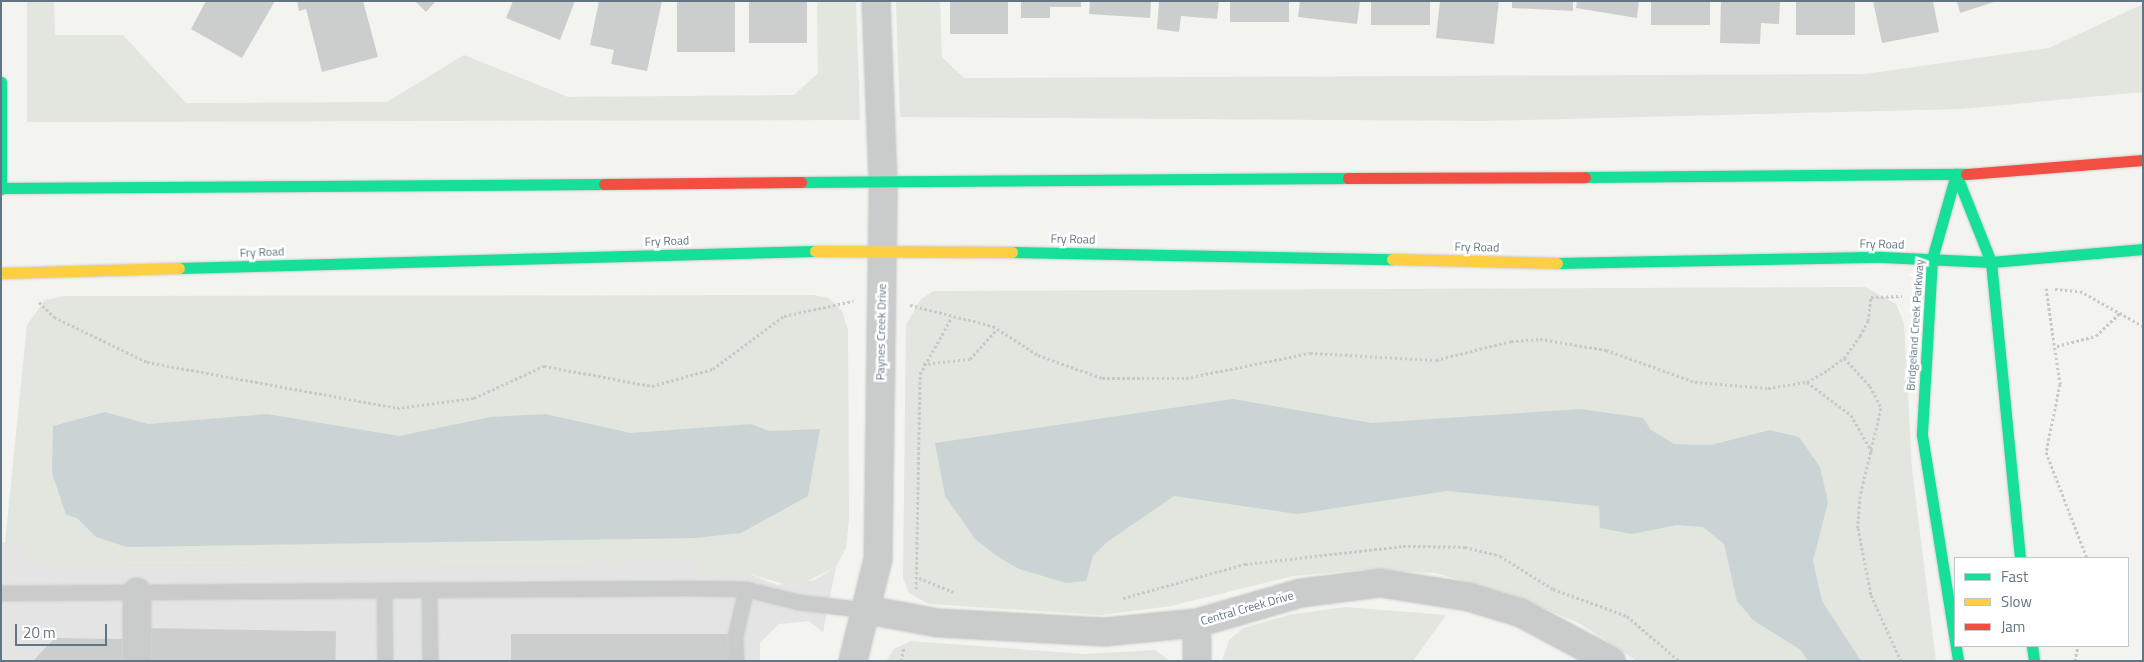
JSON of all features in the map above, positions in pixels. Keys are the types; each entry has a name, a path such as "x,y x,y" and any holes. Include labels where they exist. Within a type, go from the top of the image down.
{"main road":[{"path":"1,82 1,188 1956,174 2143,160"},
{"path":"1956,174 1991,262 2020,557"},
{"name":"Bridgeland Creek Parkway","path":"1954,636 1922,435 1932,260 1956,174"},
{"name":"Fry Road","path":"1,273 882,249 1579,263 1932,260 1991,262 2143,249"},
{"name":"Bridgeland Creek Parkway","path":"1956,647 1958,661"},
{"path":"2032,647 2034,661"}],"street":[{"name":"Paynes Creek Drive","path":"854,661 868,610 878,558 883,181 876,1"},
{"name":"Central Creek Drive","path":"868,610 908,618 1007,629 1105,632 1197,622 1301,593 1380,583 1469,597 1521,614 1611,661"},
{"path":"137,592 137,661"},
{"path":"1197,622 1197,661"}],"lane":[{"path":"736,661 735,636 746,589"},
{"path":"1,593 746,589 798,602 868,610"},
{"path":"384,590 385,661"},
{"path":"429,590 430,661"}],"path":[{"path":"2046,288 2057,346 2060,384 2046,452 2087,557"},
{"path":"2038,289 2080,291 2121,312 2143,326"},
{"path":"29,301 38,301 54,317 147,362 397,408 474,398 544,366 652,386 712,369 784,316 881,297 997,329 1068,368 1102,378 1136,381 1186,378 1310,353 1436,360 1510,341 1540,339 1606,350 1695,382 1768,388 1807,382 1844,358 1868,321 1871,296 1930,295"},
{"path":"2057,346 2096,336 2121,312"},
{"path":"908,618 919,578 919,390 923,364 952,317"},
{"path":"923,364 970,359 997,329"},
{"path":"1844,358 1870,386 1881,408 1872,453 1860,496 1861,553 1871,595 1901,661"},
{"path":"1807,382 1851,415 1872,453"},
{"path":"2075,661 2078,647"}],"shaded area":[{"path":"27,1 54,1 55,35 123,35 186,103 387,102 464,55 568,97 794,95 818,73 817,1 856,1 860,120 27,122"},
{"path":"896,1 940,1 942,57 964,78 1865,74 2049,48 2143,4 2143,92 1961,109 1484,121 900,117"},
{"path":"1865,287 1896,304 1904,323 1912,469 1936,661 1637,661 1579,623 1510,594 1435,573 1362,570 1293,576 1171,606 1101,615 929,604 909,593 903,578 906,325 921,299 934,291"},
{"path":"813,295 829,298 842,311 848,330 849,518 846,548 836,567 795,587 749,574 697,574 695,561 43,563 28,558 22,545 5,543 27,325 45,300 65,296"},
{"path":"1233,399 1372,423 1581,409 1643,418 1651,430 1674,444 1711,445 1770,430 1799,437 1820,467 1828,502 1813,561 1822,601 1861,661 1808,661 1801,650 1753,620 1737,601 1724,544 1703,527 1677,525 1632,534 1600,528 1599,506 1447,491 1297,514 1174,496 1107,542 1093,556 1086,581 1066,583 1019,569 998,557 975,539 945,496 935,443"},
{"path":"105,412 148,424 267,414 399,436 491,417 545,414 631,433 751,424 769,431 820,429 808,496 741,533 696,538 127,547 96,537 77,518 66,515 52,473 53,426"},
{"path":"1,542 22,545 43,563 695,561 697,574 749,574 777,585 815,580 836,567 823,632 809,621 779,624 760,643 760,661 1,661"},
{"path":"1346,607 1446,615 1413,661 1222,661 1229,640 1243,628 1293,614"},
{"path":"911,641 1084,654 1155,650 1170,661 886,661 894,649"}],"building":[{"path":"206,1 275,1 242,58 191,29"},
{"path":"297,1 363,1 378,57 322,72 306,9 299,11"},
{"path":"415,1 436,1 426,12"},
{"path":"513,1 575,1 560,40 506,18"},
{"path":"599,1 662,1 647,71 611,64 614,50 590,45"},
{"path":"677,1 735,1 735,52 677,52"},
{"path":"749,1 807,1 807,43 749,43"},
{"path":"950,1 1008,1 1008,34 950,34"},
{"path":"1021,1 1081,1 1081,7 1050,7 1050,18 1021,18"},
{"path":"1090,1 1151,1 1150,18 1089,14"},
{"path":"1159,1 1219,1 1217,19 1181,16 1179,32 1157,29"},
{"path":"1230,1 1289,1 1289,22 1230,22"},
{"path":"1300,1 1360,1 1357,24 1298,17"},
{"path":"1371,1 1430,1 1430,25 1371,25"},
{"path":"1440,1 1499,1 1494,44 1436,38"},
{"path":"1512,1 1573,1 1573,11 1512,8"},
{"path":"1577,1 1639,1 1637,18 1576,8"},
{"path":"1651,1 1710,1 1710,25 1651,25"},
{"path":"1721,1 1780,1 1779,24 1761,23 1760,44 1720,43"},
{"path":"1796,1 1855,1 1855,35 1796,35"},
{"path":"1873,1 1933,1 1939,32 1882,43"},
{"path":"1957,1 1994,1 1994,2 1960,13"},
{"path":"144,628 336,631 335,661 143,661"},
{"path":"511,634 734,634 734,661 511,661"},
{"path":"55,638 125,639 125,661 33,661"}],"traffic: fast":[{"path":"1,82 1,189"},
{"path":"1954,636 1922,435 1932,259 1956,174"},
{"path":"1956,174 1991,262 2020,557"},
{"path":"1585,177 1966,174"},
{"path":"801,182 1348,178"},
{"path":"1,188 604,184"},
{"path":"1557,263 1882,257 1991,262 2143,249"},
{"path":"179,268 815,251"},
{"path":"1012,252 1392,259"},
{"path":"1956,647 1958,661"},
{"path":"2032,647 2034,661"}],"traffic: slow":[{"path":"815,251 1012,252"},
{"path":"1392,259 1557,263"},
{"path":"1,273 179,268"}],"traffic: jam":[{"path":"1966,174 2143,160"},
{"path":"1348,178 1585,177"},
{"path":"604,184 801,182"}]}
